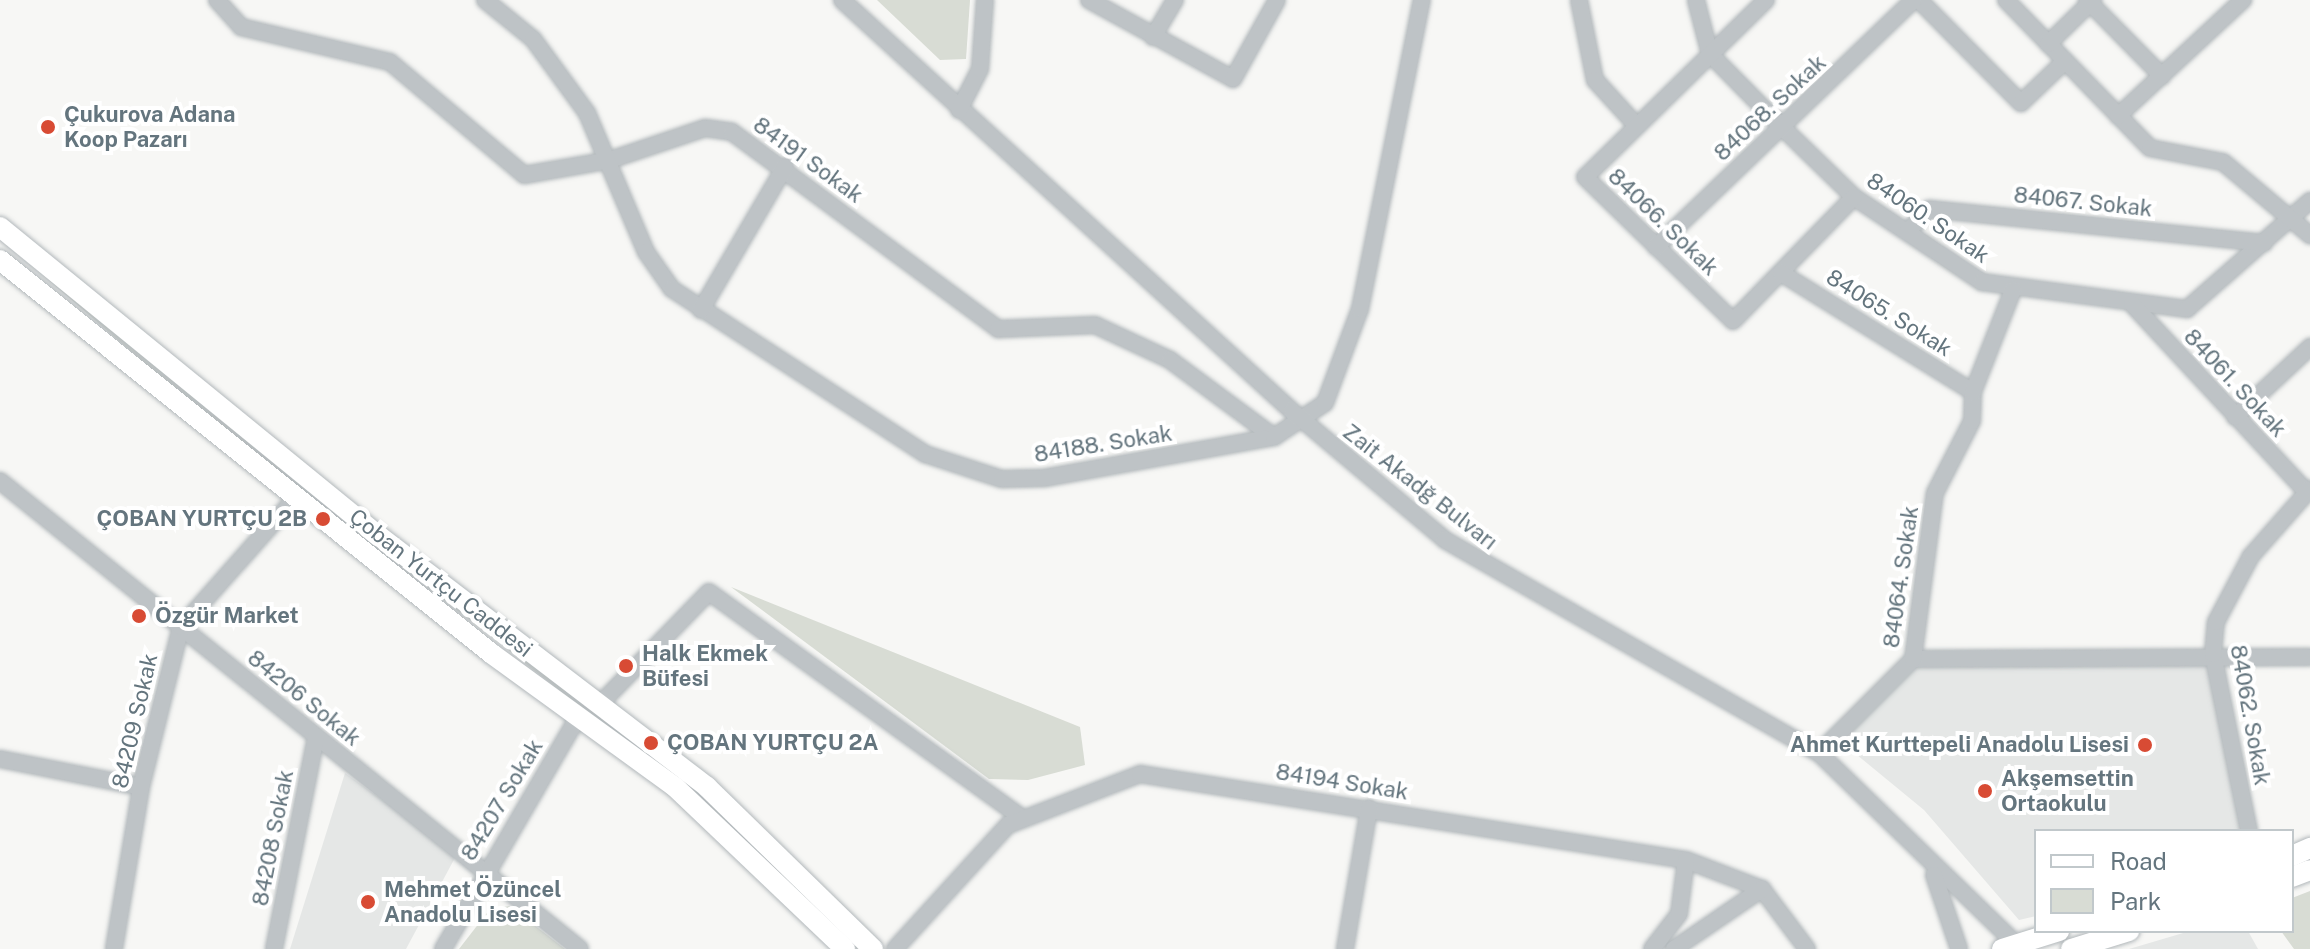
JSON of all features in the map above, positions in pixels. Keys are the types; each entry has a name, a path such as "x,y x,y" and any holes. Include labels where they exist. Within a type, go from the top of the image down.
{"main road":[{"name":"Çoban Yurtçu Caddesi","path":"0,227 367,526 707,787 873,949"},
{"name":"Çoban Yurtçu Caddesi","path":"0,260 296,497 695,805 845,949"},
{"path":"2009,946 2052,933"},
{"path":"2071,949 2123,933"}],"street":[{"name":"84191 Sokak","path":"217,0 241,27 390,62 524,175 610,160 705,128 732,132 785,167 998,329 1095,325 1170,360 1274,437"},
{"name":"84188. Sokak","path":"485,0 560,71 610,160 657,273 701,310 925,454 1002,479 1044,478 1274,437 1303,422 1336,381 1360,309 1422,0"},
{"name":"Zait Akadğ Bulvarı","path":"842,0 1303,422 1497,575 1819,753 1881,806 2009,946"},
{"path":"959,110 980,69 985,0"},
{"path":"1089,0 1233,79 1277,0"},
{"path":"1153,37 1175,0"},
{"path":"1579,0 1595,80 1637,126"},
{"path":"1696,0 1710,54"},
{"name":"84066. Sokak","path":"1766,0 1585,177 1733,321 1854,197"},
{"path":"1916,0 2021,103 2065,61"},
{"name":"84068. Sokak","path":"1656,247 1916,0"},
{"path":"2006,0 2150,148 2223,162 2293,217 2310,235"},
{"path":"2118,116 2243,0"},
{"path":"2048,44 2090,1 2162,76"},
{"name":"84060. Sokak","path":"1710,54 1854,197 1982,282 2013,290 2187,309 2310,201"},
{"path":"701,310 785,167"},
{"name":"84067. Sokak","path":"1907,232 1929,209 2264,243"},
{"name":"84065. Sokak","path":"1781,273 1973,392"},
{"name":"84064. Sokak","path":"1819,753 1913,659 1935,493 1972,421 1973,392 2013,290"},
{"name":"84061. Sokak","path":"2132,304 2235,417 2308,490"},
{"path":"2235,417 2310,347"},
{"name":"84206 Sokak","path":"0,481 580,949"},
{"name":"84062. Sokak","path":"2249,829 2213,654 2216,622 2251,556 2308,490"},
{"name":"84209 Sokak","path":"114,949 141,787 181,627 296,497"},
{"path":"600,704 709,592 1024,819"},
{"path":"1913,659 2213,654 2310,657"},
{"name":"84207 Sokak","path":"443,949 484,872 578,717"},
{"name":"84208 Sokak","path":"274,949 316,736"},
{"path":"0,759 141,787"},
{"name":"84194 Sokak","path":"895,949 1008,825 1140,774 1686,860 1762,889"},
{"path":"1345,949 1369,808"},
{"path":"1652,949 1679,914 1686,860"},
{"path":"1929,862 1959,949"},
{"path":"1674,949 1762,889 1807,949"}],"shaded area":[{"path":"2208,653 2246,829 2034,829 2034,916 2019,920 1924,810 1834,736 1918,658"},
{"name":"Mehmet Özüncel Anadolu Lisesi","path":"345,773 457,854 406,949 290,949"},
{"path":"2183,933 2249,933 2258,949 2129,949"}],"green space":[{"path":"877,0 970,0 966,59 940,60"},
{"path":"0,238 439,593 685,781 758,843 863,949 681,785 185,398"},
{"path":"731,587 1080,727 1085,765 1028,780 989,779"},
{"path":"2310,891 2310,949 2294,949 2282,933 2294,933 2294,897"},
{"path":"510,906 565,949 459,949 490,909"}],"place":[{"name":"Çukurova Adana Koop Pazarı","path":"48,127"},
{"name":"ÇOBAN YURTÇU 2B","path":"323,519"},
{"name":"Özgür Market","path":"139,616"},
{"name":"Halk Ekmek Büfesi","path":"626,666"},
{"name":"ÇOBAN YURTÇU 2A","path":"651,743"},
{"name":"Ahmet Kurttepeli Anadolu Lisesi","path":"2145,745"},
{"name":"Akşemsettin Ortaokulu","path":"1985,791"},
{"name":"Mehmet Özüncel Anadolu Lisesi","path":"368,902"}]}
